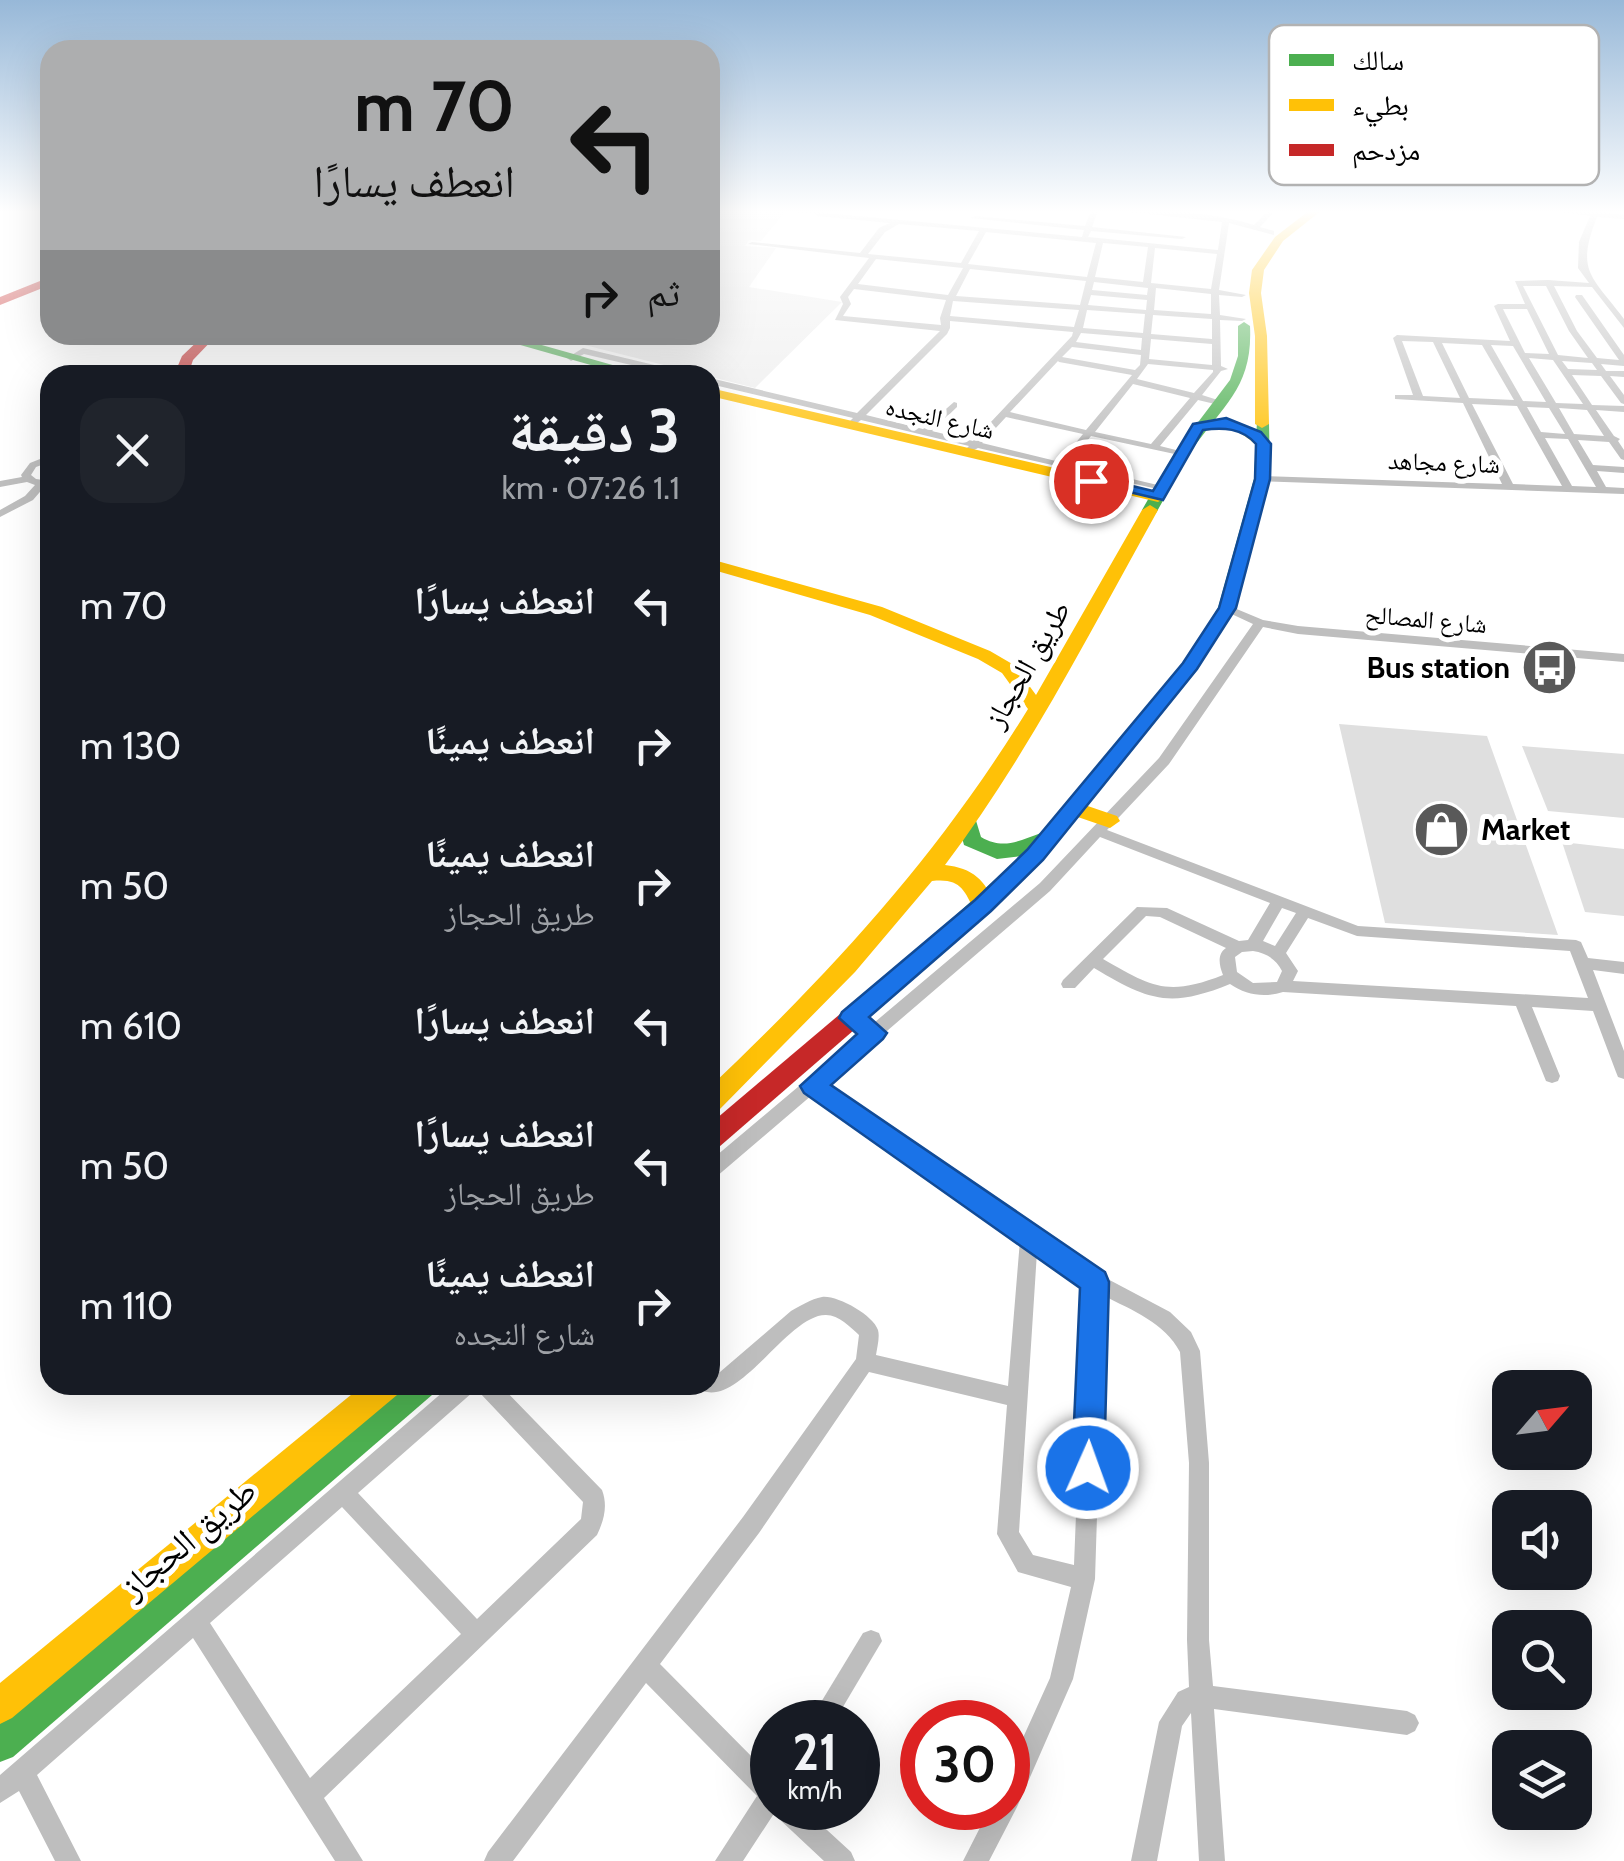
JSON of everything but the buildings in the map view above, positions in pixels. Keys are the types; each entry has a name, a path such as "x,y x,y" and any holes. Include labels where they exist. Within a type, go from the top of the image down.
{"main road":[{"path":"1243,297 1243,370"},
{"path":"720,1131 983,906 1051,836 1191,666 1227,608 1262,479 1261,336 1256,297"},
{"path":"185,365 202,345"},
{"path":"534,345 609,365"},
{"name":"طريق الحجاز","path":"720,1093 835,982 967,819 1037,709 1211,401 1243,370"},
{"name":"شارع النجده","path":"720,394 854,421 1160,493"},
{"path":"1211,401 1246,410 1263,404"},
{"path":"1198,427 1212,422 1234,424 1252,432 1264,444"},
{"path":"720,567 876,611 984,655 1008,669 1037,709"},
{"path":"1072,808 1105,826"},
{"path":"967,819 971,840 990,852 1016,853 1051,836"},
{"path":"924,876 944,870 969,878 978,886 983,906"},
{"name":"طريق الحجاز","path":"0,1706 374,1395"},
{"name":"طريق الحجاز","path":"0,1744 410,1395"}],"street":[{"path":"844,297 847,304 839,319 1012,324 1217,342"},
{"path":"942,297 1216,316 1242,307"},
{"path":"1012,324 1021,297"},
{"path":"972,449 1071,344 1080,330 1085,297"},
{"path":"1062,466 1135,377 1146,357 1151,298 1139,297"},
{"path":"1154,448 1211,401 1218,368 1216,297"},
{"path":"1224,297 1242,307"},
{"path":"1525,297 1565,372 1624,457"},
{"path":"1556,297 1592,360 1624,402"},
{"path":"1579,297 1623,362"},
{"path":"1602,297 1622,320"},
{"path":"854,421 945,323 952,298"},
{"path":"1529,306 1498,306 1516,344 1603,490"},
{"path":"1419,398 1395,340 1516,344"},
{"path":"1436,340 1509,487"},
{"path":"1485,342 1569,489"},
{"path":"1071,344 1243,370"},
{"path":"577,355 631,365"},
{"path":"1523,355 1623,362"},
{"path":"1059,358 1211,401"},
{"path":"1565,372 1624,374"},
{"path":"1505,376 1536,376"},
{"path":"720,384 854,421 924,433 972,449 1062,466 1160,493"},
{"path":"1578,389 1614,390"},
{"path":"1398,397 1624,409"},
{"path":"924,433 954,406"},
{"path":"1005,414 1181,454"},
{"path":"1538,434 1624,439"},
{"path":"28,479 28,470 40,463"},
{"path":"1593,468 1624,470"},
{"path":"0,484 28,479 40,482"},
{"name":"شارع مجاهد","path":"1262,479 1624,491"},
{"path":"0,514 40,489"},
{"name":"شارع المصالح","path":"1227,608 1260,623 1336,634 1624,658"},
{"path":"720,1164 1044,888 1164,761 1260,623"},
{"path":"1105,826 1357,931 1576,946 1624,1072"},
{"path":"1279,901 1245,946 1226,959 1232,977 1245,987 1262,991 1283,986 1600,1005"},
{"path":"1070,984 1137,914 1148,910 1245,946 1278,954 1290,971 1283,986"},
{"path":"1278,954 1305,911"},
{"path":"1092,960 1142,988 1164,995 1196,993 1232,977"},
{"path":"1583,964 1624,968"},
{"path":"1521,1000 1552,1076"},
{"path":"851,1018 875,1033"},
{"path":"812,1086 1094,1282 1171,1325 1186,1339 1198,1463 1200,1696 1212,1861"},
{"path":"1029,1236 1008,1534 1012,1547 1026,1564 1084,1579"},
{"path":"1030,1749 1061,1679 1084,1579 1094,1282"},
{"path":"498,1860 646,1667 865,1362 868,1332 857,1320 830,1306 818,1306 720,1381"},
{"path":"865,1362 1015,1398"},
{"path":"0,1791 455,1395"},
{"path":"308,1796 589,1527 595,1510 594,1498 496,1395"},
{"path":"343,1494 477,1636"},
{"path":"196,1622 350,1861"},
{"path":"835,1700 871,1641"},
{"path":"646,1667 750,1773"},
{"path":"1144,1861 1171,1722 1186,1700 1200,1696 1407,1724"},
{"path":"22,1772 68,1861"},
{"path":"728,1861 750,1828"},
{"path":"809,1830 842,1861"},
{"path":"976,1861 992,1830"}],"shaded area":[{"path":"720,297 810,297 842,302 755,388 720,379 720,365 664,365 585,345 720,345"}],"traffic: fast":[{"path":"1150,510 1181,454 1237,381 1245,356 1244,326"},
{"path":"528,345 604,365"},
{"path":"951,933 1035,855 1191,666 1227,608 1262,479 1262,424"},
{"path":"967,819 971,840 989,850 1015,850 1043,840"},
{"path":"0,1744 409,1395"}],"traffic: slow":[{"path":"1256,297 1261,336 1262,424"},
{"path":"720,394 1158,497"},
{"path":"1198,427 1234,425 1263,444"},
{"path":"720,1093 847,966 941,855 1017,742 1150,510"},
{"path":"720,567 876,611 984,655 1008,669 1037,709"},
{"path":"1073,808 1110,821"},
{"path":"924,876 962,876 976,887 983,906"},
{"path":"0,1706 374,1395"}],"traffic: jam":[{"path":"0,301 10,297"},
{"path":"185,365 201,345"},
{"path":"720,1130 951,933"}],"place":[{"name":"Bus station","path":"1549,667"},
{"name":"Market","path":"1442,829"}],"route":[{"path":"1088,1468 1094,1282 812,1086 875,1033 851,1018 983,906 1035,855 1191,666 1227,608 1262,479 1264,444 1247,428 1212,422 1198,427 1158,497 1091,481"}]}
